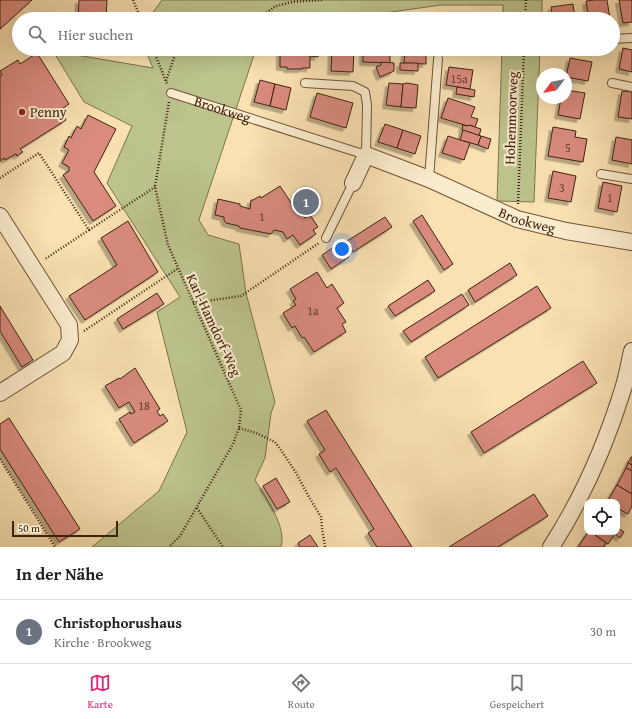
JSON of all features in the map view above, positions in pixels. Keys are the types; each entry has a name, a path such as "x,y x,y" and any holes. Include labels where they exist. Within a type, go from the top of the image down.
{"street":[{"name":"Brookweg","path":"366,155 429,179 517,219 566,231 632,242"},
{"path":"353,183 366,155"},
{"path":"0,216 69,325 70,340 63,353 0,393"},
{"path":"551,547 563,528 599,456 623,389 632,351"}],"lane":[{"path":"620,39 632,38"},
{"path":"429,179 438,59"},
{"path":"305,82 353,86 365,92 367,105 366,155"},
{"path":"612,83 632,87"},
{"name":"Brookweg","path":"171,93 366,155"},
{"path":"601,174 632,179"},
{"path":"326,238 353,183"}],"path":[{"path":"133,0 138,12"},
{"path":"268,12 276,6 292,2 322,0"},
{"path":"525,12 526,0"},
{"path":"156,56 171,93"},
{"path":"166,81 175,56"},
{"name":"Hohenmoorweg","path":"518,188 524,56"},
{"name":"Karl-Hamdorf-Weg","path":"169,547 180,536 233,444 239,428 241,410 192,303 168,246 155,187 171,93"},
{"path":"0,178 39,153 89,230"},
{"path":"32,267 155,187"},
{"path":"192,303 241,296 326,238"},
{"path":"70,340 177,269"},
{"path":"239,428 256,433 275,442 281,450 295,471 321,517 325,547"},
{"path":"0,459 55,547"},
{"path":"197,508 223,547"}],"green space":[{"path":"162,0 542,0 542,12 503,12 503,5 441,5 392,12 153,12"},
{"path":"56,56 82,56 153,68 148,56 254,56 199,220 208,235 239,244 246,293 275,402 271,413 265,458 255,480 278,521 281,530 281,547 92,547 159,491 187,432 157,312 180,297 107,183 132,126 84,102"},
{"path":"502,56 540,56 539,68 536,68 536,104 538,104 534,202 497,201"}],"building":[{"path":"0,0 32,0 19,12 12,12 12,18 0,29"},
{"path":"79,0 107,0 106,12 78,12"},
{"path":"607,0 609,12 588,12 586,1"},
{"path":"619,0 632,0 632,22 623,23"},
{"path":"573,4 574,12 552,12 551,7"},
{"path":"623,48 632,50 632,72 619,69"},
{"path":"32,56 39,56 69,104 60,110 66,120 20,149 23,152 17,156 16,154 0,161 0,76 2,75 0,71 18,60 20,64"},
{"path":"280,56 310,56 310,68 287,69 287,67 280,67"},
{"path":"332,56 354,56 353,72 331,71"},
{"path":"363,56 390,56 390,63 363,62"},
{"path":"404,56 426,56 426,64 404,63"},
{"path":"570,58 592,62 588,81 572,78 572,68 568,68"},
{"path":"381,62 394,63 394,71 380,77 376,67 381,65"},
{"path":"400,63 418,63 418,71 400,70"},
{"path":"449,67 473,70 470,89 446,85"},
{"path":"260,80 275,84 270,106 254,102"},
{"path":"389,83 403,84 401,107 386,105"},
{"path":"407,83 418,85 416,108 401,107 403,84"},
{"path":"275,84 291,88 286,110 270,106"},
{"path":"457,87 475,90 474,97 456,94"},
{"path":"572,91 585,93 580,119 558,115 560,104 572,104"},
{"path":"622,91 632,92 632,119 618,117"},
{"path":"317,93 353,103 346,128 310,117"},
{"path":"448,98 475,107 471,117 478,119 475,127 441,118"},
{"path":"88,115 116,129 94,172 116,206 93,221 63,175 69,171 69,167 62,163 69,150 64,147 69,136 71,138 77,126 81,129"},
{"path":"385,124 403,130 397,148 378,142"},
{"path":"463,125 469,125 481,129 479,136 462,130"},
{"path":"553,127 576,131 575,137 587,139 583,162 548,156"},
{"path":"403,130 421,136 415,154 397,148"},
{"path":"463,130 481,136 478,145 460,140"},
{"path":"448,136 470,143 464,160 442,153"},
{"path":"481,136 491,139 488,149 478,145"},
{"path":"616,137 632,140 632,164 612,160"},
{"path":"553,171 576,176 571,202 548,198"},
{"path":"603,182 622,186 617,212 598,208"},
{"path":"280,186 293,208 297,205 305,218 310,215 318,227 313,230 316,234 300,245 293,235 287,239 283,232 274,230 271,234 240,228 239,226 226,223 224,217 215,215 218,199 240,204 240,206 250,209 251,200 260,196 261,198"},
{"path":"422,215 453,264 444,270 413,221"},
{"path":"385,217 392,227 353,252 347,241"},
{"path":"128,221 158,272 85,320 69,296 117,265 101,238"},
{"path":"340,243 349,257 331,269 322,255"},
{"path":"510,263 517,275 475,302 468,290"},
{"path":"317,272 327,288 332,284 344,303 337,308 346,322 342,324 346,332 314,352 304,337 302,338 295,326 292,328 283,313 296,305 293,301 296,299 290,289"},
{"path":"428,280 435,291 395,316 388,306"},
{"path":"537,286 551,308 438,378 425,357"},
{"path":"157,293 164,304 123,329 117,319"},
{"path":"462,294 469,305 411,342 403,331"},
{"path":"0,306 33,360 22,367 0,331"},
{"path":"583,361 597,383 484,453 471,432"},
{"path":"135,368 160,409 157,411 160,416 163,414 168,421 134,443 119,419 130,412 131,414 135,412 129,402 119,408 105,386 119,378 120,379"},
{"path":"326,410 412,547 377,547 368,533 374,529 336,468 330,472 319,454 325,450 307,421"},
{"path":"9,418 80,529 59,542 0,449 0,424"},
{"path":"632,457 632,465 628,463"},
{"path":"628,463 632,465 632,471 626,468"},
{"path":"626,468 632,471 632,494 617,485"},
{"path":"276,478 290,502 277,509 263,486"},
{"path":"617,485 632,494 632,506 628,514 620,510 620,499 609,499"},
{"path":"534,494 548,516 498,547 449,547"},
{"path":"620,529 624,532 620,538 616,535 620,535"},
{"path":"310,535 318,547 300,547 298,543"},
{"path":"586,535 595,535 606,543 604,546 605,547 578,547"},
{"path":"595,535 614,535 608,544"}],"place":[{"name":"Penny","path":"22,112"},
{"name":"Christophorushaus","path":"306,202"}]}
